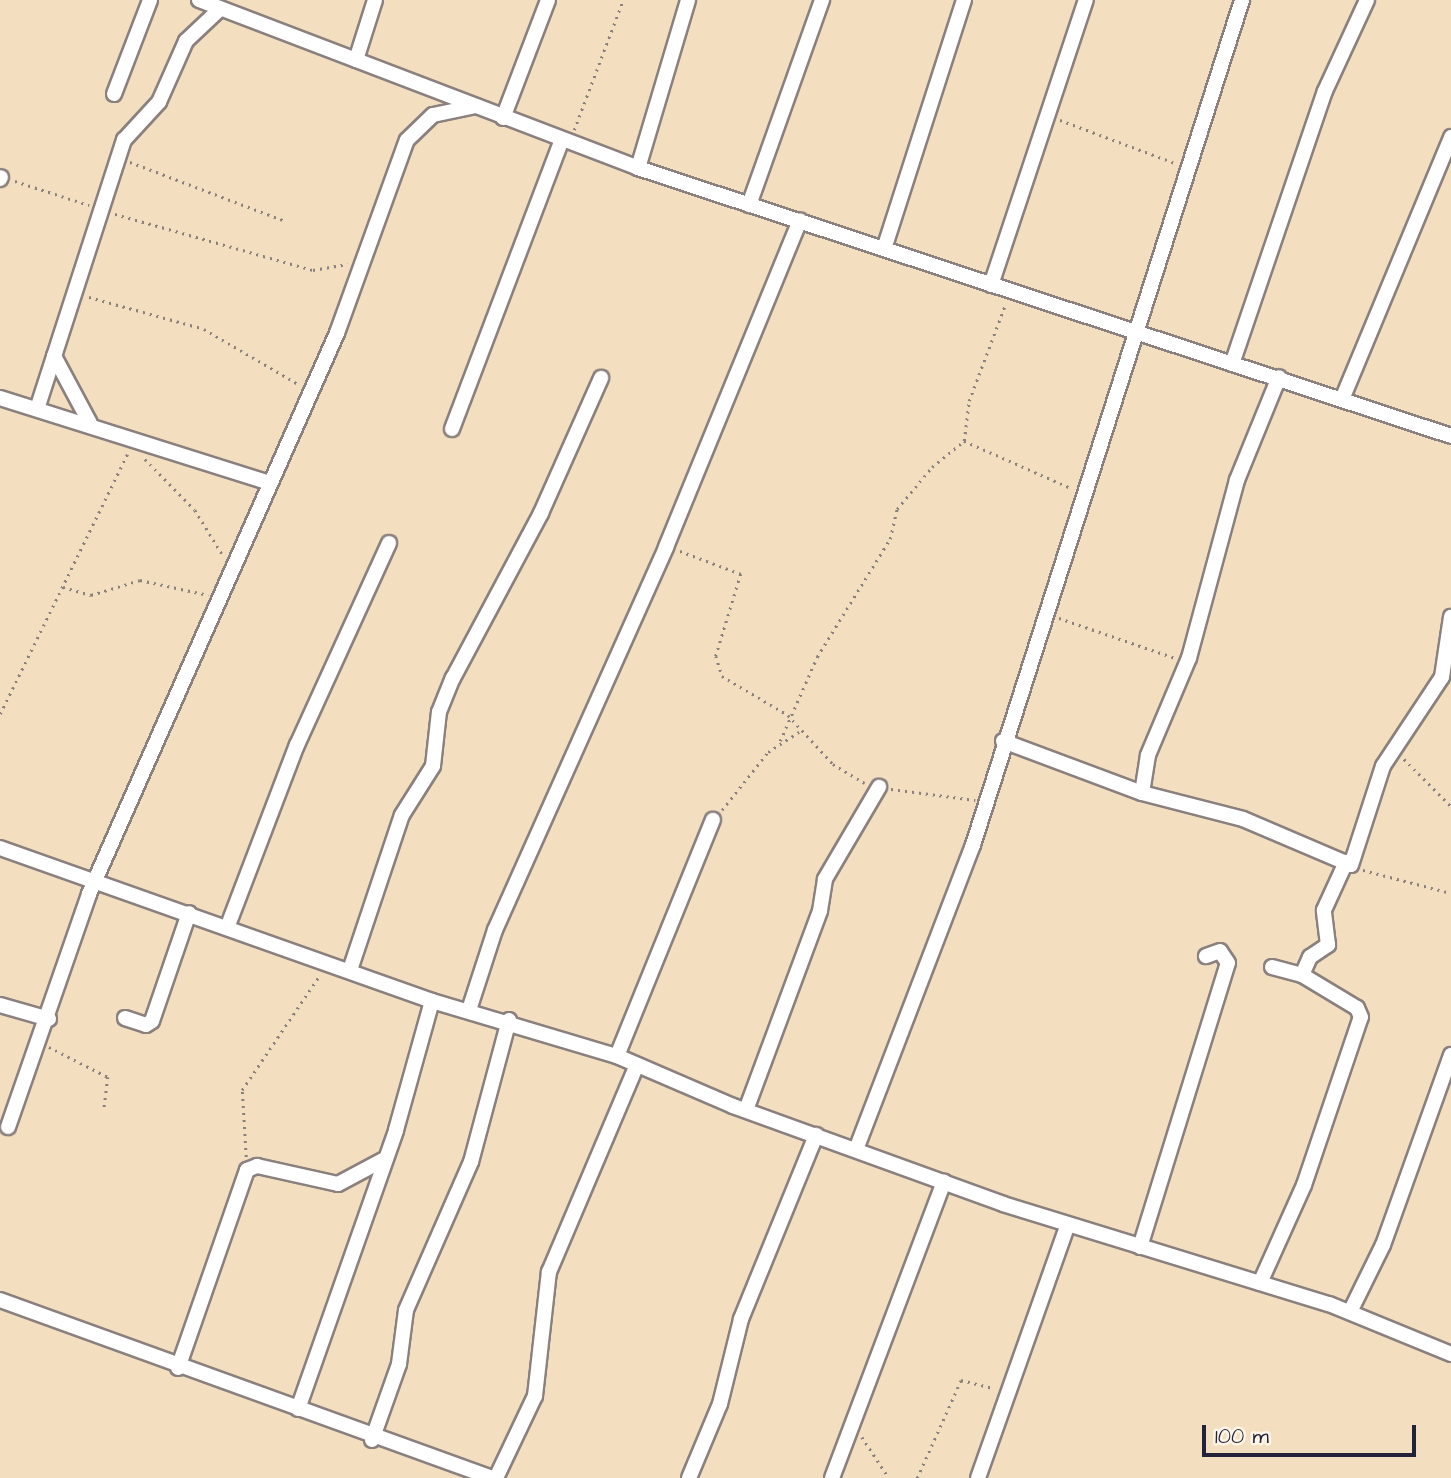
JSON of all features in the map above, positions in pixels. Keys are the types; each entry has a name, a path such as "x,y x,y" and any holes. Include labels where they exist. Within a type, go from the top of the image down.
{"street":[{"path":"114,94 150,0"},
{"path":"199,0 638,168 991,285 1139,328 1232,364 1343,397 1451,436"},
{"path":"356,60 375,0"},
{"path":"503,118 548,0"},
{"path":"638,168 688,0"},
{"path":"749,205 822,0"},
{"path":"884,249 964,0"},
{"path":"991,285 1086,0"},
{"path":"857,1147 985,800 1087,494 1191,170 1242,0"},
{"path":"1232,364 1325,91 1367,0"},
{"path":"38,406 76,295 117,157 159,102 186,41 220,9"},
{"path":"8,1127 49,1019 96,881 229,569 267,497 267,482 310,389 407,140 433,115 476,106"},
{"path":"1343,397 1451,137"},
{"path":"452,429 565,141"},
{"path":"469,1010 495,930 666,547 800,220"},
{"path":"54,356 90,422"},
{"path":"1142,793 1148,755 1189,659 1237,480 1279,377"},
{"path":"350,970 402,815 433,766 439,712 453,678 541,513 601,378"},
{"path":"0,398 90,422 132,445 267,482"},
{"path":"227,928 297,745 389,543"},
{"path":"1302,975 1310,957 1328,945 1324,910 1348,863 1383,766 1397,751 1442,677 1451,617"},
{"path":"1003,741 1142,793 1243,818 1348,863"},
{"path":"746,1110 820,911 825,879 879,787"},
{"path":"617,1056 713,820"},
{"path":"0,848 432,1001 509,1020 617,1056 746,1110 857,1147 1068,1226 1350,1312 1451,1354"},
{"path":"125,1018 150,1024 189,913"},
{"path":"1140,1247 1228,963 1220,951 1206,956"},
{"path":"1260,1283 1304,1185 1361,1017 1357,1008 1302,975 1272,967"},
{"path":"299,1409 384,1159 432,1001"},
{"path":"0,1004 49,1019"},
{"path":"372,1440 399,1364 407,1310 471,1162 509,1020"},
{"path":"1350,1312 1382,1245 1451,1055"},
{"path":"0,1300 178,1368 299,1409 372,1440 494,1478 535,1396 549,1272 637,1065"},
{"path":"689,1478 720,1404 741,1320 816,1135"},
{"path":"178,1368 247,1170 257,1166 338,1184 384,1159"},
{"path":"832,1478 944,1181"},
{"path":"978,1478 1010,1395 1068,1226"}],"path":[{"path":"565,141 623,0"},
{"path":"1047,116 1191,170"},
{"path":"117,157 283,220"},
{"path":"0,178 102,208 146,228 313,270 363,257"},
{"path":"713,820 780,741 788,715 890,538 911,487 964,442 969,401 1010,291"},
{"path":"76,295 204,329 244,358 310,389"},
{"path":"964,442 1087,494"},
{"path":"0,714 132,445 195,510 229,569"},
{"path":"666,547 741,574 725,616 718,667 730,683 788,715 799,732 844,773 879,787 985,800"},
{"path":"63,587 91,595 140,580 218,597"},
{"path":"1046,613 1137,648 1189,659"},
{"path":"780,741 799,732"},
{"path":"1397,751 1451,806"},
{"path":"1348,863 1451,893"},
{"path":"247,1170 242,1090 330,964"},
{"path":"40,1043 108,1077 104,1109"},
{"path":"917,1478 963,1378 1010,1395"},
{"path":"850,1429 873,1446 889,1478"}]}
